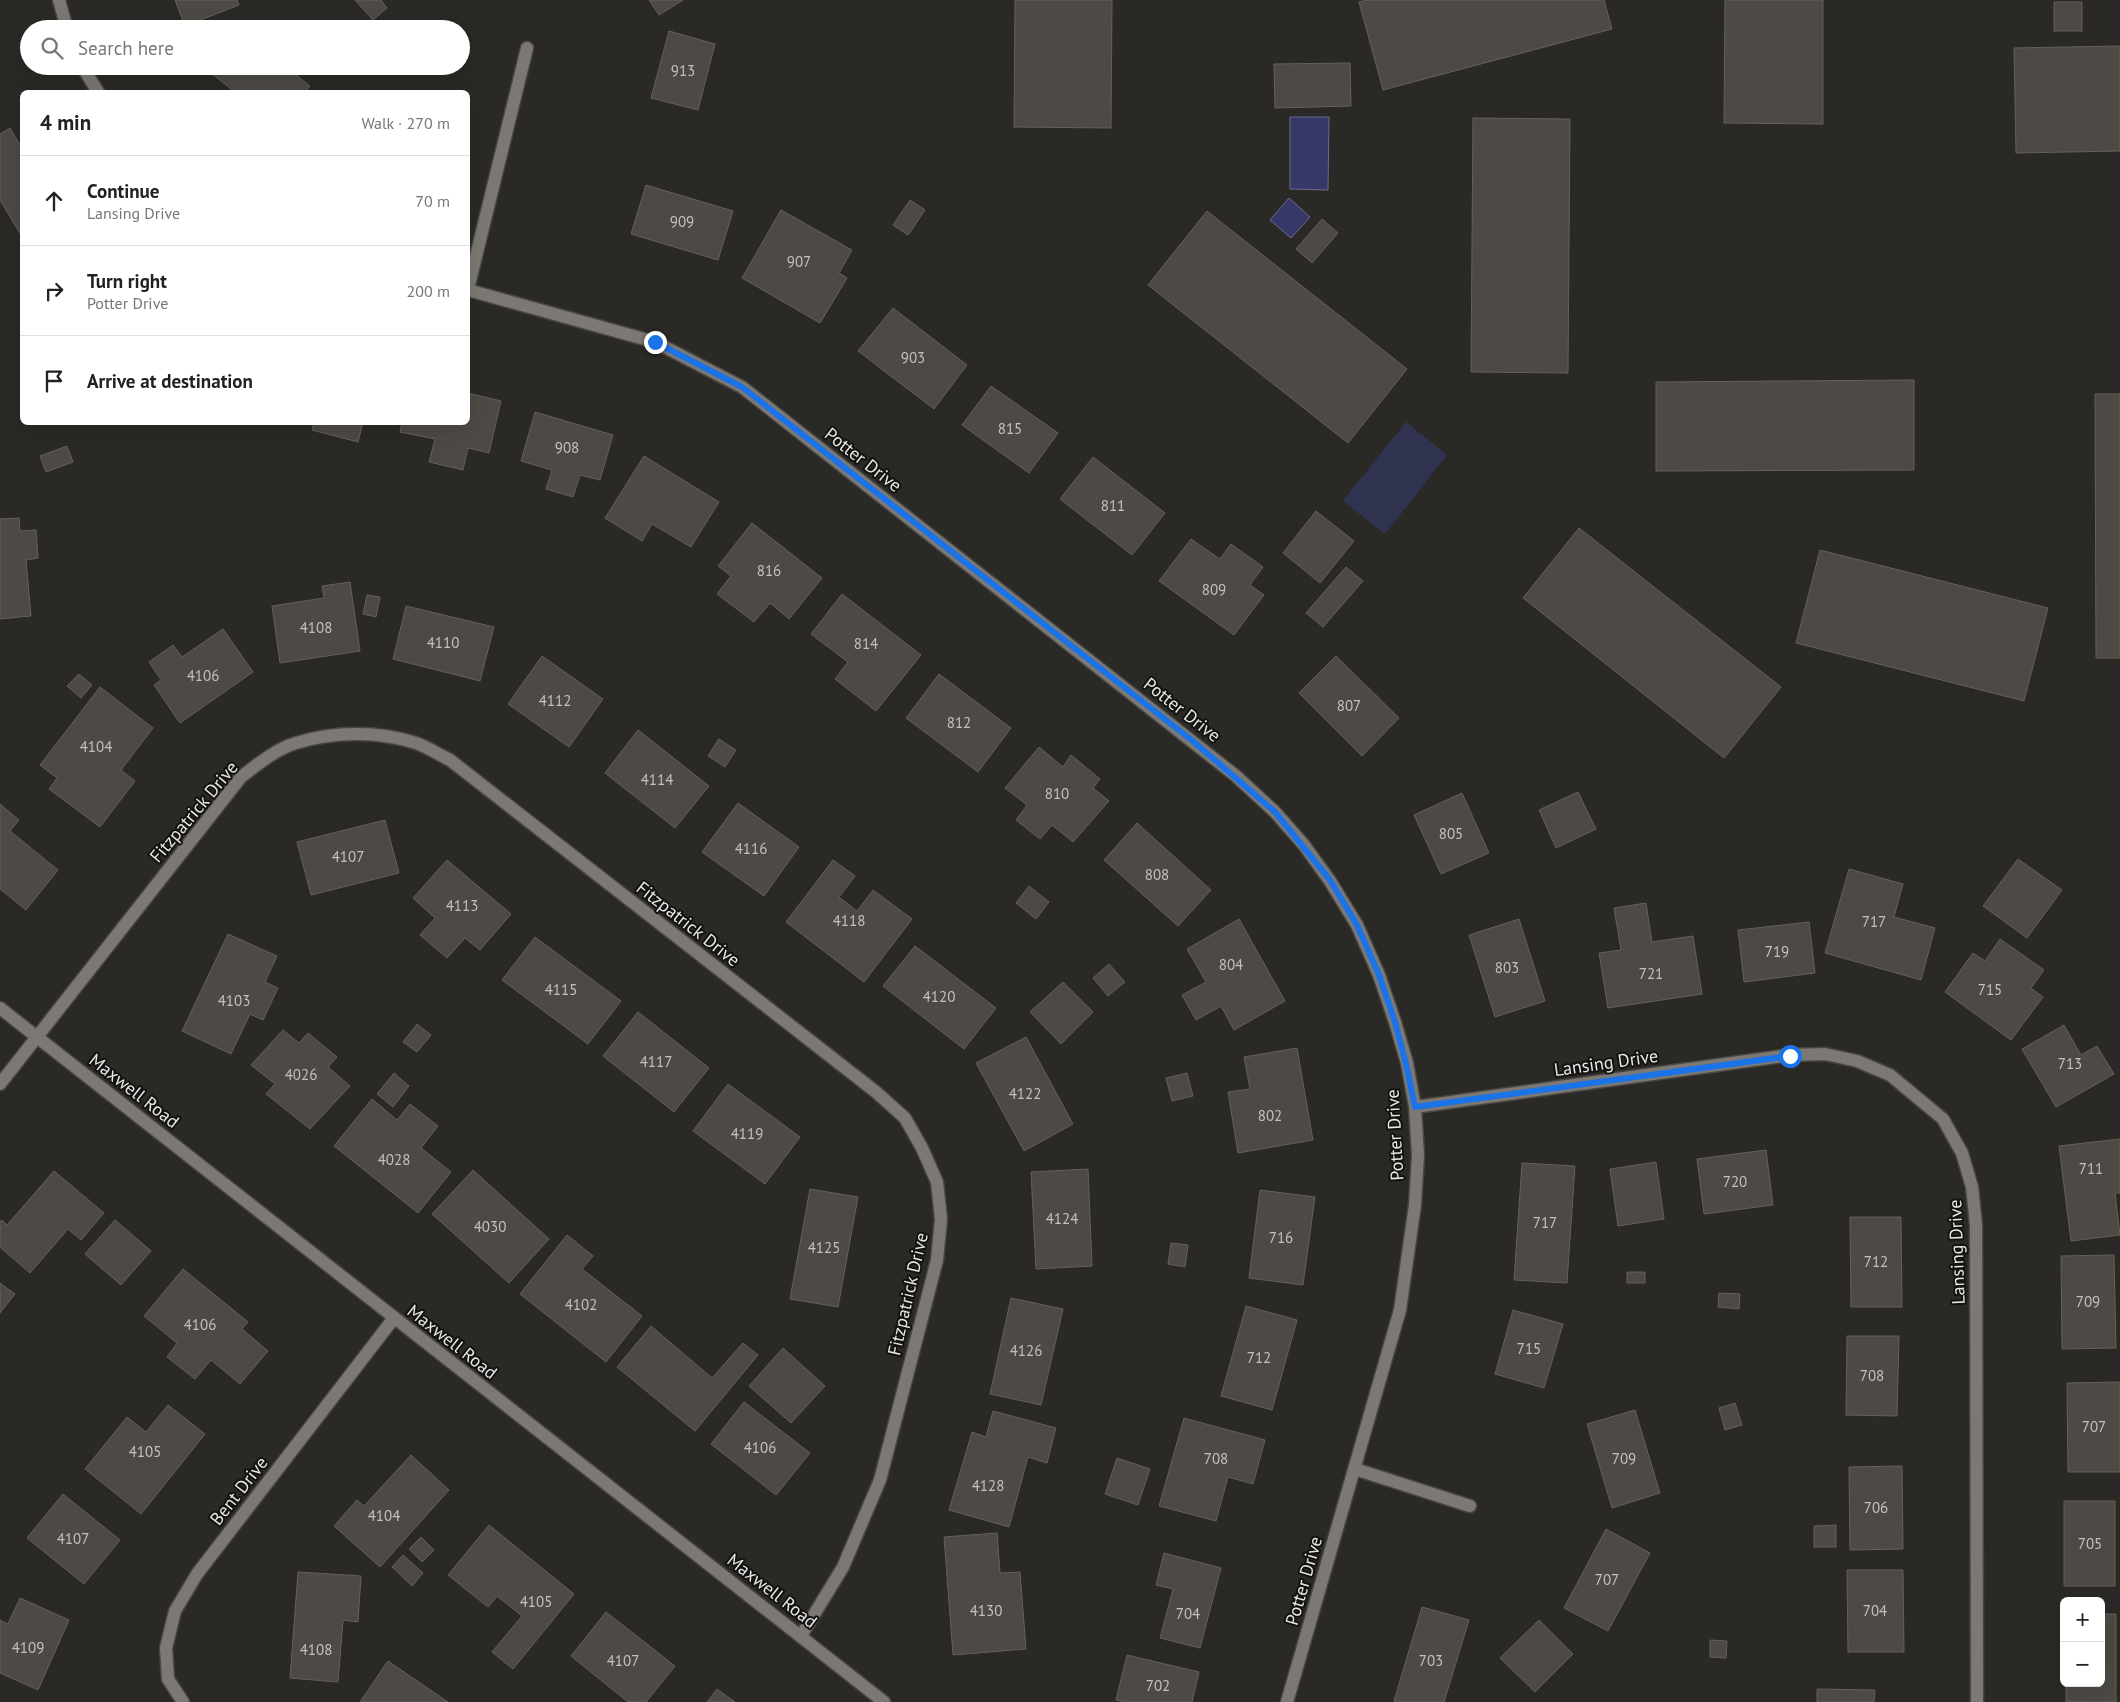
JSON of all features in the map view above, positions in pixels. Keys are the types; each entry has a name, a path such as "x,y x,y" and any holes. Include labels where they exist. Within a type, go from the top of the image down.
{"street":[{"path":"59,0 65,20"},
{"path":"470,281 528,48"},
{"path":"88,75 97,90"},
{"name":"Potter Drive","path":"470,290 655,342 742,387 1236,776 1275,812 1304,846 1330,880 1357,925 1379,975 1395,1022 1415,1107 1417,1163 1415,1205 1400,1310 1287,1702"},
{"name":"Fitzpatrick Drive","path":"0,1084 241,777 266,758 295,743 327,736 358,733 388,736 418,744 450,760 876,1092 905,1118 922,1148 937,1182 941,1219 937,1260 880,1480 844,1567 801,1636"},
{"name":"Maxwell Road","path":"0,1008 884,1702"},
{"name":"Lansing Drive","path":"1415,1107 1790,1056 1825,1054 1857,1061 1890,1075 1943,1119 1962,1153 1972,1187 1976,1226 1977,1702"},
{"name":"Bent Drive","path":"183,1702 168,1679 166,1648 175,1611 197,1574 394,1318"},
{"path":"1354,1469 1470,1506"}],"shaded area":[{"path":"1290,117 1329,117 1328,190 1290,189"},
{"path":"1289,198 1310,217 1291,238 1270,220"},
{"path":"1406,422 1447,455 1385,534 1343,501"}],"building":[{"path":"175,0 237,0 239,5 200,20 183,20"},
{"path":"355,0 381,0 387,8 373,20"},
{"path":"649,0 683,0 659,15"},
{"path":"1015,0 1112,0 1111,128 1014,127"},
{"path":"1367,0 1604,0 1612,29 1383,90 1359,2"},
{"path":"1725,0 1823,0 1823,124 1724,123"},
{"path":"2054,2 2082,2 2082,31 2054,31"},
{"path":"669,31 715,44 698,110 651,98"},
{"path":"2120,46 2120,151 2016,153 2014,48"},
{"path":"1350,63 1351,106 1275,108 1274,64"},
{"path":"214,75 296,75 310,86 307,90 232,90"},
{"path":"1473,118 1570,119 1568,373 1471,372"},
{"path":"10,128 20,145 20,233 0,200 0,134"},
{"path":"646,185 733,211 718,260 631,234"},
{"path":"910,200 925,210 908,235 893,225"},
{"path":"781,210 852,250 839,273 847,278 820,323 742,278"},
{"path":"1207,211 1407,369 1348,443 1148,285"},
{"path":"1322,219 1338,233 1312,263 1296,249"},
{"path":"893,308 967,365 934,409 858,351"},
{"path":"1914,380 1914,470 1656,471 1656,382"},
{"path":"991,386 1058,433 1029,473 962,425"},
{"path":"470,393 501,401 489,453 468,448 463,470 429,462 435,439 400,432 401,425 470,425"},
{"path":"2095,394 2120,394 2120,658 2096,658"},
{"path":"535,412 613,435 600,480 580,475 573,497 546,489 552,470 521,461"},
{"path":"313,425 362,425 358,442 312,430"},
{"path":"67,446 73,462 46,472 40,456"},
{"path":"644,456 719,502 691,547 652,524 642,541 605,518"},
{"path":"1093,457 1165,513 1132,555 1060,499"},
{"path":"1316,511 1354,541 1320,583 1283,553"},
{"path":"19,518 20,531 36,530 38,558 26,560 31,616 0,619 0,519"},
{"path":"752,523 822,578 789,619 770,603 754,622 717,594 731,576 718,566"},
{"path":"1579,528 1781,687 1724,758 1523,598"},
{"path":"1191,539 1220,559 1231,544 1263,567 1250,585 1264,595 1234,635 1159,581"},
{"path":"1820,550 2048,608 2024,701 1796,643"},
{"path":"1346,567 1363,581 1323,627 1306,613"},
{"path":"350,582 360,651 280,663 272,606 324,598 322,586"},
{"path":"842,594 921,655 876,711 835,679 848,662 811,634"},
{"path":"367,595 380,597 376,617 363,614"},
{"path":"406,606 494,627 480,681 393,659"},
{"path":"223,629 253,672 180,723 154,685 161,680 149,662 173,645 182,657"},
{"path":"542,656 603,699 569,747 508,704"},
{"path":"1336,656 1399,718 1362,756 1299,693"},
{"path":"79,674 92,685 81,698 67,686"},
{"path":"939,674 1011,728 978,772 906,718"},
{"path":"100,687 153,728 121,770 135,781 100,827 49,789 57,778 40,765"},
{"path":"638,730 709,786 675,828 605,773"},
{"path":"719,739 736,750 725,767 708,756"},
{"path":"1039,747 1063,767 1071,755 1100,779 1093,788 1109,801 1073,842 1052,825 1040,839 1016,820 1027,805 1005,788"},
{"path":"1578,792 1596,829 1556,848 1539,810"},
{"path":"1462,793 1489,853 1441,874 1414,815"},
{"path":"738,803 799,847 764,896 702,852"},
{"path":"0,804 19,820 10,831 58,870 26,910 0,889"},
{"path":"385,820 399,873 311,895 297,842"},
{"path":"1137,823 1211,890 1178,926 1104,860"},
{"path":"2018,859 2062,890 2027,938 1983,906"},
{"path":"447,860 511,914 480,950 465,938 447,958 420,935 435,918 413,898"},
{"path":"833,860 855,876 839,897 857,911 873,890 912,919 864,982 786,922"},
{"path":"1849,869 1903,884 1894,917 1935,928 1921,980 1825,953"},
{"path":"1029,886 1049,902 1036,919 1016,903"},
{"path":"1646,903 1652,942 1693,936 1702,994 1608,1008 1599,953 1621,950 1614,908"},
{"path":"1239,919 1285,1001 1234,1030 1221,1006 1196,1020 1182,995 1206,982 1187,949"},
{"path":"1519,919 1545,1001 1495,1017 1469,935"},
{"path":"1809,922 1815,973 1744,982 1738,930"},
{"path":"228,934 277,956 265,982 278,988 263,1020 250,1014 231,1054 182,1031"},
{"path":"535,937 621,1001 588,1044 502,980"},
{"path":"2000,939 2044,970 2031,988 2043,997 2011,1040 1945,992 1973,953 1985,961"},
{"path":"915,946 996,1008 964,1049 883,986"},
{"path":"1109,964 1125,982 1108,996 1093,978"},
{"path":"1063,982 1093,1012 1061,1044 1030,1012"},
{"path":"638,1012 709,1068 674,1112 603,1056"},
{"path":"417,1024 431,1035 417,1052 403,1042"},
{"path":"2064,1025 2081,1055 2097,1046 2114,1074 2056,1107 2022,1049"},
{"path":"283,1030 299,1043 308,1033 337,1057 328,1067 350,1086 310,1129 266,1094 275,1084 251,1065"},
{"path":"1026,1037 1073,1124 1024,1151 976,1063"},
{"path":"1297,1048 1313,1140 1238,1153 1228,1092 1250,1089 1244,1057"},
{"path":"394,1073 409,1086 393,1107 377,1094"},
{"path":"1187,1073 1193,1096 1172,1101 1166,1078"},
{"path":"728,1084 800,1137 765,1184 693,1131"},
{"path":"372,1099 397,1120 410,1104 438,1126 421,1148 451,1172 418,1213 334,1146"},
{"path":"2120,1139 2120,1193 2115,1193 2120,1235 2071,1241 2059,1146"},
{"path":"1766,1150 1773,1205 1704,1214 1697,1159"},
{"path":"1656,1162 1664,1219 1618,1226 1610,1169"},
{"path":"1522,1163 1575,1166 1567,1283 1514,1280"},
{"path":"1088,1169 1092,1266 1036,1269 1031,1172"},
{"path":"473,1170 549,1239 509,1283 432,1214"},
{"path":"54,1171 104,1213 81,1240 68,1229 30,1273 0,1247 0,1222 2,1220 7,1225"},
{"path":"810,1189 858,1197 838,1307 790,1299"},
{"path":"1260,1190 1315,1197 1303,1285 1249,1278"},
{"path":"1850,1217 1901,1217 1902,1307 1851,1307"},
{"path":"115,1220 151,1251 121,1285 85,1254"},
{"path":"567,1235 593,1256 582,1269 642,1316 606,1362 520,1294"},
{"path":"1171,1243 1188,1245 1185,1267 1168,1264"},
{"path":"2114,1255 2116,1348 2062,1349 2061,1256"},
{"path":"183,1269 248,1322 242,1329 268,1351 240,1384 211,1360 195,1379 167,1357 177,1343 144,1316"},
{"path":"1627,1272 1645,1272 1645,1283 1627,1283"},
{"path":"0,1283 15,1294 0,1313"},
{"path":"1719,1293 1740,1294 1739,1309 1718,1307"},
{"path":"1011,1298 1063,1309 1041,1405 990,1394"},
{"path":"1246,1306 1297,1320 1272,1410 1221,1396"},
{"path":"1513,1310 1563,1324 1544,1388 1495,1374"},
{"path":"651,1326 712,1378 743,1343 758,1355 695,1431 617,1367"},
{"path":"1847,1336 1899,1336 1897,1416 1846,1415"},
{"path":"783,1348 825,1386 791,1423 749,1386"},
{"path":"2120,1382 2120,1472 2068,1472 2067,1383"},
{"path":"744,1402 810,1453 776,1495 711,1444"},
{"path":"1735,1403 1742,1425 1725,1430 1719,1408"},
{"path":"168,1405 205,1434 141,1514 85,1469 127,1417 146,1432"},
{"path":"1635,1410 1660,1493 1612,1508 1587,1424"},
{"path":"993,1411 1056,1428 1047,1463 1028,1457 1009,1527 949,1510 972,1432 986,1437"},
{"path":"1184,1418 1265,1440 1253,1484 1228,1477 1216,1521 1159,1506"},
{"path":"411,1455 449,1490 380,1567 334,1526 357,1500 364,1506"},
{"path":"1117,1458 1150,1469 1138,1505 1105,1494"},
{"path":"1902,1466 1903,1549 1850,1550 1849,1467"},
{"path":"63,1494 120,1540 84,1584 27,1538"},
{"path":"2064,1501 2115,1501 2115,1586 2064,1586"},
{"path":"489,1525 574,1594 513,1669 492,1652 522,1616 497,1596 488,1607 448,1575"},
{"path":"1836,1525 1836,1547 1814,1547 1814,1526"},
{"path":"1606,1529 1650,1553 1608,1631 1564,1608"},
{"path":"997,1533 1000,1573 1020,1572 1026,1649 953,1655 944,1537"},
{"path":"421,1537 434,1550 422,1562 409,1549"},
{"path":"1164,1553 1221,1568 1200,1648 1160,1638 1173,1589 1156,1585"},
{"path":"403,1555 423,1573 412,1586 392,1567"},
{"path":"1847,1570 1903,1570 1904,1652 1848,1652"},
{"path":"298,1572 361,1576 358,1622 343,1620 338,1682 290,1678"},
{"path":"20,1598 69,1620 38,1690 0,1673 0,1620 8,1624"},
{"path":"1422,1607 1469,1620 1444,1702 1394,1701"},
{"path":"606,1612 675,1666 646,1702 628,1702 571,1656"},
{"path":"2105,1614 2116,1614 2116,1702 2066,1702 2066,1687 2105,1687"},
{"path":"1539,1620 1573,1654 1535,1692 1500,1658"},
{"path":"1710,1640 1727,1641 1726,1658 1710,1657"},
{"path":"1127,1655 1199,1672 1192,1702 1126,1702 1116,1700"},
{"path":"388,1661 448,1702 360,1702"},
{"path":"717,1689 735,1702 707,1702"},
{"path":"1817,1689 1875,1690 1874,1702 1817,1702"}],"route":[{"path":"655,342 699,363 742,387 1194,742 1236,776 1275,812 1330,880 1357,925 1379,975 1395,1022 1415,1107 1790,1056"}]}
